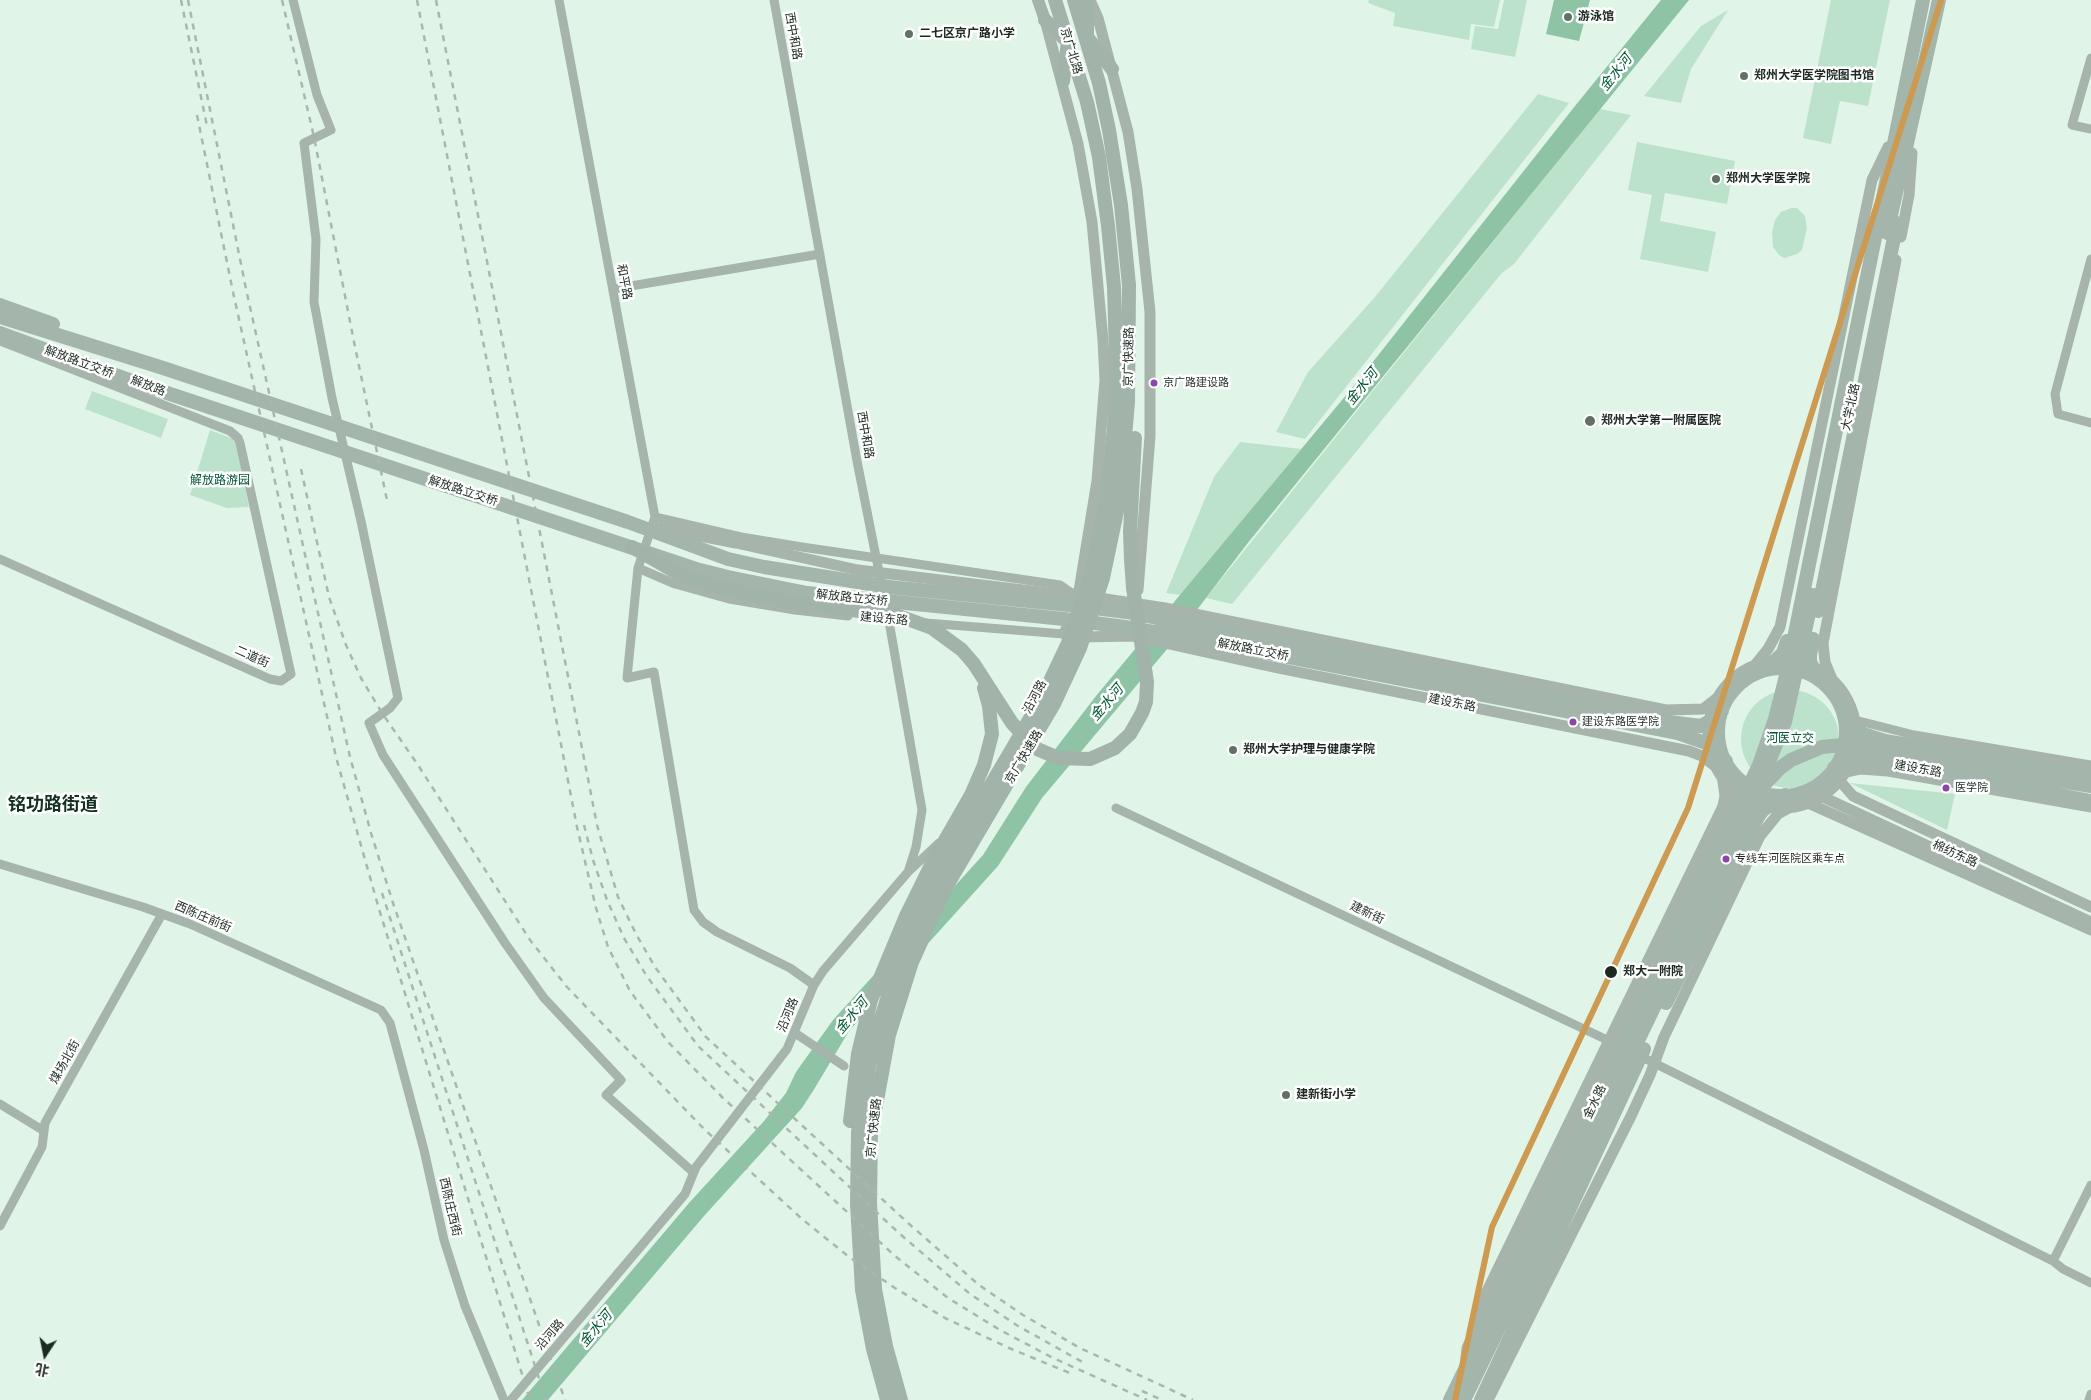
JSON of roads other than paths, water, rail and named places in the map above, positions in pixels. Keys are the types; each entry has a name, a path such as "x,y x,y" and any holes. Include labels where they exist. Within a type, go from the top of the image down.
{"highway":[{"name":"京广北路","path":"1055,0 1087,102"},
{"name":"京广北路","path":"1074,0 1102,98"},
{"path":"1089,0 1087,37 1112,69"},
{"path":"1045,20 1068,42 1063,81"},
{"name":"京广快速路","path":"902,1400 896,1384 881,1323 873,1268 870,1177 871,1133 882,1068 903,988 933,914 945,889 1064,685 1080,648 1097,600 1116,523 1127,429 1130,357 1129,285 1118,180 1102,98"},
{"name":"京广快速路","path":"887,1400 873,1349 862,1290 857,1204 858,1132 869,1065 888,993 900,958 933,883 1052,680 1075,623 1097,548 1106,496 1114,428 1116,329 1106,206 1099,157 1087,102"},
{"path":"632,547 680,574 735,591 796,603 878,612 914,620 945,636 962,650 974,664 1012,723 1035,748 1053,756 1070,759 1090,759 1103,755 1130,734 1142,713 1147,682 1133,588 1130,532 1137,407 1137,315 1135,288 1126,259"},
{"path":"857,1160 848,1138 858,1054 871,1000 906,916 932,863 971,795 988,751 992,734 989,706 974,664"}],"main road":[{"path":"1038,0 1045,20"},
{"name":"大学北路","path":"1745,807 1785,722 1797,670 1881,236 1908,73 1923,0"},
{"name":"大学北路","path":"1745,807 1781,698 1881,236 1922,77 1939,0"},
{"path":"1723,768 1718,736 1720,704 1741,683 1784,653 1787,643 1840,371 1888,147 1908,73"},
{"path":"1481,1400 1646,1043 1758,817 1763,810 1787,801 1808,797 1825,779 1840,774 1850,720 1826,680 1810,662 1810,654 1865,376 1912,153 1922,77"},
{"path":"0,305 160,367"},
{"name":"解放路立交桥","path":"0,317 160,367 628,522 702,551 764,567 889,587 1126,612 1344,654 1669,722 1701,726 1714,719 1720,704"},
{"name":"解放路立交桥","path":"0,332 146,386 696,569 774,588 807,593 1125,627 1335,666 1677,734 1706,744 1723,768 1743,782 1758,791 1787,801"},
{"path":"1761,668 1797,670 1826,680"},
{"name":"建设东路","path":"1850,720 1863,734 1885,741 2091,775"},
{"path":"1745,807 1771,777 1791,760 1822,747 1842,745 2091,786"},
{"name":"建设东路","path":"1840,774 1852,762 1883,762 2091,801"},
{"name":"金水路","path":"1450,1400 1745,807"},
{"name":"金水路","path":"1464,1400 1745,807"}],"street":[{"path":"293,0 317,95 332,130 304,144 316,239 314,302 332,398 361,521 398,698 390,708 370,723 383,755 505,943 544,998 621,1080 606,1095 693,1172"},
{"name":"和平路","path":"559,0 654,517 638,568 627,678 654,672 694,910 703,922 717,932 790,968 814,985"},
{"name":"西中和路","path":"774,0 857,461 889,620 922,810 916,847 908,872"},
{"path":"1045,20 1063,81 1078,144 1092,222 1103,340 1104,380 1096,481 1076,594 1064,634"},
{"path":"2091,58 2072,124 2091,129"},
{"path":"1112,69 1128,132 1137,189 1150,312 1150,436 1144,496 1135,637"},
{"path":"1761,668 1768,649 1780,627 1872,180 1888,147"},
{"path":"1826,680 1823,643 1909,195 1912,153"},
{"path":"613,288 820,254"},
{"path":"2091,259 2055,394 2058,414 2091,423"},
{"name":"解放路","path":"0,341 230,431"},
{"name":"二道街","path":"0,559 270,678 280,681 288,678 291,674 240,444 230,431"},
{"path":"654,517 741,537 877,559 1060,585 1076,594"},
{"path":"628,522 736,543 858,570 1056,594 1076,594 1165,608 1666,710 1703,709 1720,704"},
{"name":"建设东路","path":"638,568 675,584 729,599 828,614 1080,636 1135,637 1689,751 1723,768"},
{"name":"沿河路","path":"511,1400 685,1194 693,1172 771,1072 795,1033 814,985 823,971 908,872 952,832 1002,778 1040,716 1080,636"},
{"path":"1761,668 1775,660 1796,661 1815,668 1826,680"},
{"path":"1850,720 1914,735 2091,765"},
{"path":"1464,1372 1467,1348 1486,1291 1722,806 1724,796 1723,768"},
{"path":"1467,1348 1726,817 1733,794 1723,768"},
{"path":"1840,774 1860,770 1888,772 2091,808"},
{"name":"棉纺东路","path":"1840,774 1853,796 2091,907"},
{"path":"1808,797 2091,922"},
{"name":"棉纺东路","path":"1808,797 2091,930"},
{"path":"1488,1400 1650,1075 1664,1037 1760,836 1787,801"},
{"name":"建新街","path":"1116,808 1608,1040 2053,1261 2062,1269 2091,1283"},
{"name":"西陈庄前街","path":"0,864 190,924 381,1010 386,1016"},
{"name":"煤场北街","path":"0,1226 31,1172 42,1146 45,1123 162,914"},
{"name":"西陈庄西街","path":"386,1016 390,1023 424,1150 444,1240 465,1306 504,1400"},
{"path":"795,1033 844,1066"},
{"path":"0,1104 44,1131"},
{"path":"2053,1261 2091,1185"},
{"path":"2089,1400 2091,1394"}],"water":[{"name":"游泳馆","path":"1554,0 1590,0 1579,41 1546,34"},
{"name":"金水河","path":"1661,0 1689,0 1247,544 1168,648 1042,798 998,866 849,1031 802,1108 704,1216 548,1400 522,1400 689,1203 764,1121 786,1093 796,1072 833,1020 983,855 1026,787 1096,696 1357,382"}],"railway":[{"path":"181,0 207,126"},
{"path":"188,0 246,289 350,757 393,903 565,1400"},
{"path":"282,0 314,137 388,505"},
{"path":"417,0 577,827 596,908 608,947 630,991 668,1042 722,1097 895,1256 948,1298 1000,1330 1053,1358 1147,1400"},
{"path":"436,0 597,825 618,897 636,934 655,967 706,1037 908,1223 979,1285 1023,1315 1080,1348 1193,1400"},
{"path":"197,115 233,292 336,757 379,909 530,1400"},
{"path":"301,469 329,597 346,645 361,678 530,940 567,987 704,1129 802,1219 848,1256 895,1288 945,1318 1009,1348 1072,1374"},
{"path":"584,825 593,860 607,900 624,938 646,975 698,1046 900,1234 970,1294 1018,1326 1086,1364"},
{"path":"382,893 546,1400"},
{"path":"1142,1391 1162,1400"}],"place":[{"name":"游泳馆","path":"1568,17"},
{"name":"二七区京广路小学","path":"909,34"},
{"name":"郑州大学医学院图书馆","path":"1744,76"},
{"name":"郑州大学医学院","path":"1716,179"},
{"name":"京广路建设路","path":"1154,383"},
{"name":"郑州大学第一附属医院","path":"1590,421"},
{"name":"建设东路医学院","path":"1573,722"},
{"name":"郑州大学护理与健康学院","path":"1233,750"},
{"name":"医学院","path":"1946,788"},
{"name":"专线车河医院区乘车点","path":"1726,859"},
{"name":"郑大一附院","path":"1611,972"},
{"name":"建新街小学","path":"1286,1095"}],"district":[{"name":"铭功路街道","path":"53,805"}],"park label":[{"name":"解放路游园","path":"220,481"},
{"name":"河医立交","path":"1790,739"}]}
